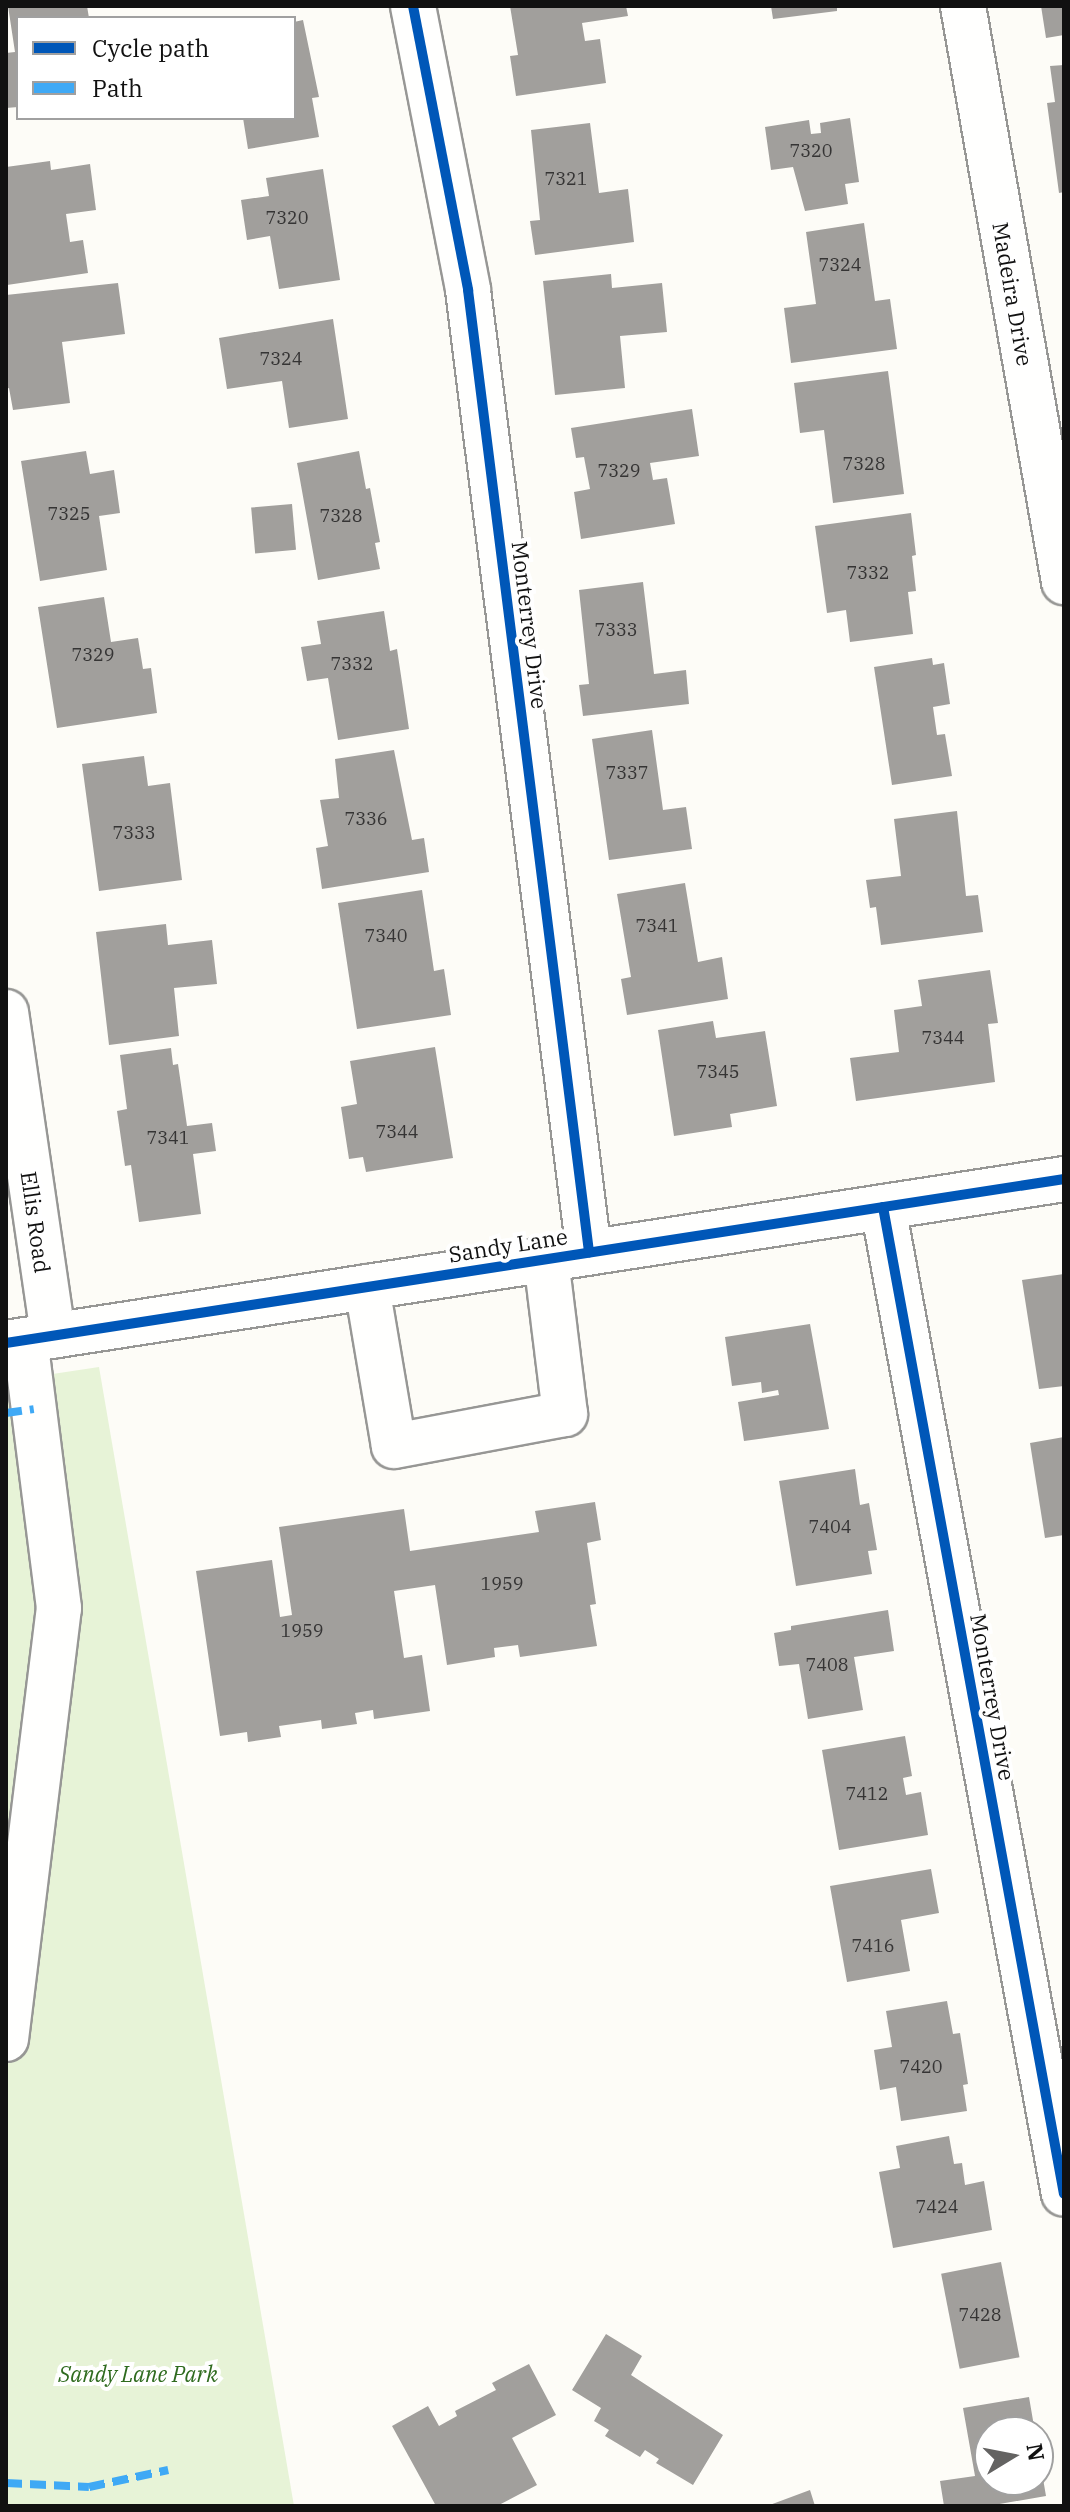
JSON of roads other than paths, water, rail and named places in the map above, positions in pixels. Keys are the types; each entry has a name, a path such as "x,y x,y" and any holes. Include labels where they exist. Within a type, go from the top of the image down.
{"street":[{"name":"Monterrey Drive","path":"413,6 468,290 589,1252"},
{"name":"Madeira Drive","path":"963,6 1064,582"},
{"name":"Ellis Road","path":"6,1012 28,1340 59,1608 6,2039"},
{"name":"Sandy Lane","path":"28,1340 1064,1179"},
{"name":"Monterrey Drive","path":"883,1207 1064,2194"},
{"path":"367,1287 394,1446 565,1414 546,1259"}],"park label":[{"name":"Sandy Lane Park","path":"138,2374"}]}
